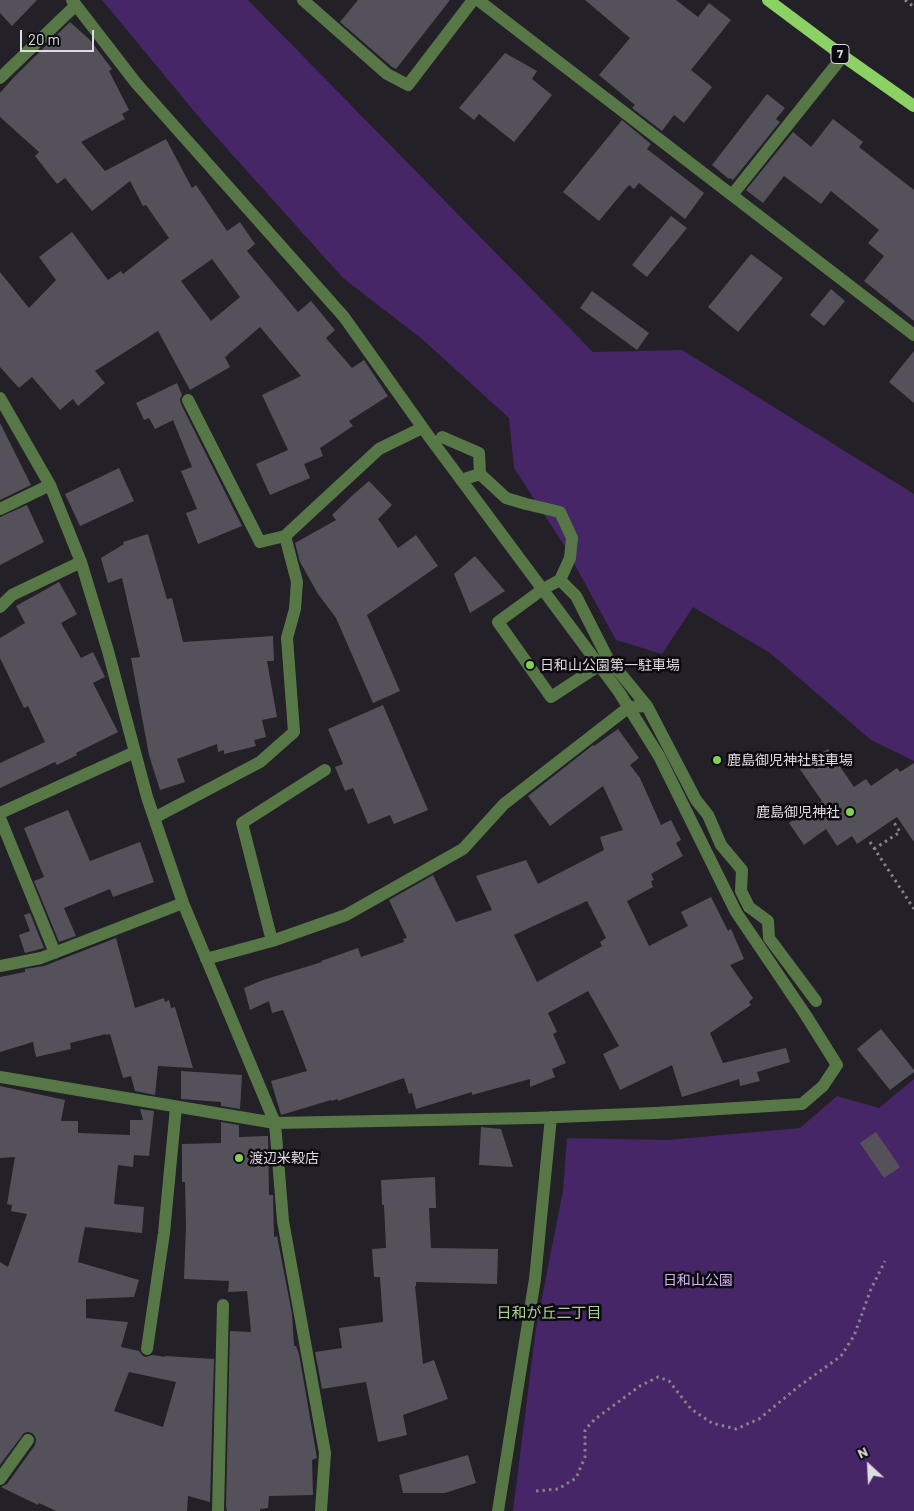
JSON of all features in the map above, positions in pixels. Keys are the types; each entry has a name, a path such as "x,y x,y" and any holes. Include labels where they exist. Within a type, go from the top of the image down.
{"main road":[{"name":"7","path":"768,0 914,106"}],"street":[{"path":"303,0 387,74 408,85 473,0"},
{"path":"478,0 914,335"},
{"path":"0,78 74,3 136,82 344,317 422,428 600,665 628,707 659,756 736,912 800,1006 837,1065 823,1086 802,1104 551,1117 275,1123 0,1078"},
{"path":"732,195 843,56"},
{"path":"0,398 50,485 81,562 108,651 147,797 183,903 275,1123 283,1221 325,1453 321,1511"},
{"path":"188,400 260,542 285,536 379,449 422,428"},
{"path":"442,437 479,453 480,474 506,498 560,512 572,538 570,558 560,580 543,589 498,622 551,697 600,665"},
{"path":"461,480 480,474"},
{"path":"0,509 50,485"},
{"path":"154,818 260,762 294,732 287,638 295,609 297,582 285,536"},
{"path":"0,607 12,595 81,562"},
{"path":"560,580 576,596 608,657 647,706 696,800 708,815 722,845 742,870 741,890 748,907 768,921 769,938 816,1001"},
{"path":"206,959 272,941 346,915 462,849 504,804 628,707 647,706"},
{"path":"0,814 135,752"},
{"path":"272,941 242,823 325,770"},
{"path":"0,818 55,953"},
{"path":"0,966 41,958 183,903"},
{"path":"147,1349 164,1232 176,1106"},
{"path":"498,1511 535,1280 551,1117"},
{"path":"218,1511 224,1305"},
{"path":"0,1479 28,1440"}],"path":[{"path":"904,0 914,7"},
{"path":"874,849 900,832 893,820"},
{"path":"870,842 914,909"},
{"path":"536,1491 558,1489 576,1478 585,1457 586,1430 595,1419 640,1386 658,1377 669,1381 691,1409 712,1424 736,1428 759,1419 798,1387 841,1356 854,1336 871,1289 885,1261"}],"green space":[{"path":"102,0 248,0 593,352 682,350 914,494 914,761 871,740 770,653 693,607 662,654 616,640 564,545 514,468 509,418 422,339 343,278 203,122"},
{"name":"日和山公園","path":"914,1079 914,1511 513,1511 536,1328 563,1191 567,1138 667,1140 800,1128 837,1096 879,1108"}],"building":[{"path":"0,0 37,0 12,26 0,13"},
{"path":"358,0 450,0 396,69 340,22"},
{"path":"585,0 676,0 698,17 709,3 731,20 691,70 712,87 684,123 674,115 662,131 632,108 635,105 599,75 630,38"},
{"path":"70,22 90,40 112,69 109,71 129,110 122,114 125,119 81,142 105,171 166,139 192,188 196,185 227,231 240,222 255,244 247,251 298,312 311,301 335,330 326,338 352,368 364,360 388,396 349,421 353,426 320,448 323,456 304,464 310,478 270,495 256,464 288,450 262,395 301,376 260,327 225,357 230,367 190,390 158,331 95,371 105,383 78,406 73,399 60,410 32,377 19,388 0,367 0,272 29,308 56,280 39,257 72,232 108,280 121,271 123,274 169,238 146,205 143,206 130,181 92,211 65,178 57,184 35,156 39,152 0,117 0,93","holes":["212,259 240,297 211,321 181,281"]},
{"path":"505,53 537,71 532,79 552,95 514,142 479,114 474,120 459,108"},
{"path":"767,94 785,108 776,119 780,122 733,180 729,179 712,165"},
{"path":"833,119 863,142 859,147 914,190 914,321 864,281 884,256 868,243 879,230 831,191 821,204 784,176 763,203 746,190 793,132 811,147"},
{"path":"622,120 651,144 647,149 704,193 685,219 639,183 634,189 629,185 599,221 563,192"},
{"path":"671,216 687,228 647,277 632,265"},
{"path":"751,254 783,278 738,332 708,307"},
{"path":"831,289 845,301 824,326 810,315"},
{"path":"592,291 649,333 637,350 580,308"},
{"path":"914,351 914,403 889,382"},
{"path":"177,383 182,395 180,399 181,404 242,526 198,544 186,513 197,509 181,471 192,467 173,420 155,429 149,418 144,420 136,403"},
{"path":"0,423 31,485 0,500"},
{"path":"119,468 134,501 80,526 65,494"},
{"path":"369,481 392,505 378,519 398,548 416,535 438,566 367,615 400,691 373,703 336,618 318,594 300,562 295,543 336,520 332,515"},
{"path":"27,505 44,542 0,565 0,517"},
{"path":"148,534 167,599 172,598 183,642 273,636 274,661 267,661 277,717 262,720 266,737 254,740 256,746 224,754 224,750 218,752 217,744 177,759 185,782 160,790 149,755 131,658 140,657 122,578 108,583 101,558 124,544 123,542"},
{"path":"475,556 505,591 470,613 454,574"},
{"path":"59,582 77,614 61,623 81,658 93,652 105,677 93,683 118,732 76,753 77,755 57,765 55,762 0,788 0,763 45,742 28,706 24,708 0,658 0,638 25,623 16,606"},
{"path":"383,705 428,810 394,824 390,815 368,824 353,788 345,791 335,767 343,764 328,729"},
{"path":"618,729 639,758 630,765 640,778 661,825 671,820 681,840 676,843 683,856 651,874 654,880 651,881 653,887 627,901 649,946 688,926 681,912 711,897 728,931 731,929 744,959 730,965 753,998 749,1002 751,1005 710,1033 723,1063 786,1048 790,1062 757,1072 760,1081 740,1086 739,1079 682,1097 672,1065 620,1090 603,1054 619,1046 588,991 548,1013 557,1032 553,1034 566,1063 552,1069 555,1077 530,1087 530,1079 472,1095 472,1092 416,1109 412,1093 409,1094 404,1078 338,1101 338,1099 331,1100 281,1115 271,1081 307,1071 283,1010 272,1013 269,1001 250,1010 244,988 358,948 361,957 404,942 403,939 407,938 389,900 433,875 456,922 492,910 476,876 526,860 538,884 604,850 600,837 623,830 603,786 550,826 528,796","holes":["587,901 606,938 600,942 602,946 537,982 514,935"]},
{"path":"828,749 854,787 866,779 871,786 897,768 900,772 914,763 914,842 897,817 857,844 852,836 837,846 826,829 804,845 789,823 822,801 799,768"},
{"path":"68,810 90,861 140,842 154,882 113,897 110,889 64,908 76,936 59,942 34,881 44,877 24,828"},
{"path":"30,913 44,948 25,953 19,935 30,931 24,915"},
{"path":"116,938 135,1008 164,998 165,1002 169,1000 171,1008 175,1007 193,1068 158,1066 155,1095 135,1091 131,1076 123,1078 110,1034 70,1043 71,1049 36,1057 33,1042 0,1052 0,977 25,972 25,969 44,966"},
{"path":"881,1029 914,1070 914,1072 890,1090 857,1049"},
{"path":"181,1071 242,1075 240,1109 221,1106 221,1102 181,1099"},
{"path":"0,1086 65,1100 61,1121 78,1121 78,1133 130,1135 130,1120 143,1120 140,1109 154,1111 149,1156 134,1155 133,1167 118,1165 114,1204 144,1207 142,1233 85,1227 78,1262 139,1280 134,1297 86,1299 86,1318 128,1322 121,1347 139,1351 145,1357 153,1355 214,1359 210,1502 188,1496 187,1511 56,1511 39,1503 38,1505 1,1487 7,1484 35,1445 36,1440 32,1433 24,1433 0,1465 0,1262 8,1267 27,1214 11,1211 12,1205 7,1204 15,1157 0,1158","holes":["129,1372 176,1382 163,1427 114,1411"]},
{"path":"221,1122 239,1125 239,1137 268,1136 269,1195 273,1195 274,1237 277,1236 292,1314 294,1346 296,1346 299,1354 317,1458 312,1460 313,1495 269,1496 268,1508 260,1509 260,1511 227,1511 226,1506 230,1331 251,1332 247,1291 228,1292 229,1281 184,1279 186,1227 185,1182 182,1182 182,1144 221,1143"},
{"path":"481,1127 501,1129 513,1167 479,1165"},
{"path":"876,1132 900,1167 884,1178 860,1143"},
{"path":"435,1177 436,1208 429,1208 431,1248 498,1249 497,1284 416,1282 423,1364 434,1360 448,1399 403,1415 407,1435 378,1442 366,1382 322,1389 315,1352 342,1348 339,1328 383,1322 380,1277 374,1277 372,1249 386,1248 381,1180"},
{"path":"468,1455 476,1483 445,1493 403,1493 399,1475"}],"place":[{"name":"日和山公園第一駐車場","path":"530,665"},
{"name":"鹿島御児神社駐車場","path":"717,760"},
{"name":"鹿島御児神社","path":"850,812"},
{"name":"渡辺米穀店","path":"239,1158"}],"district":[{"name":"日和が丘二丁目","path":"549,1313"}]}
